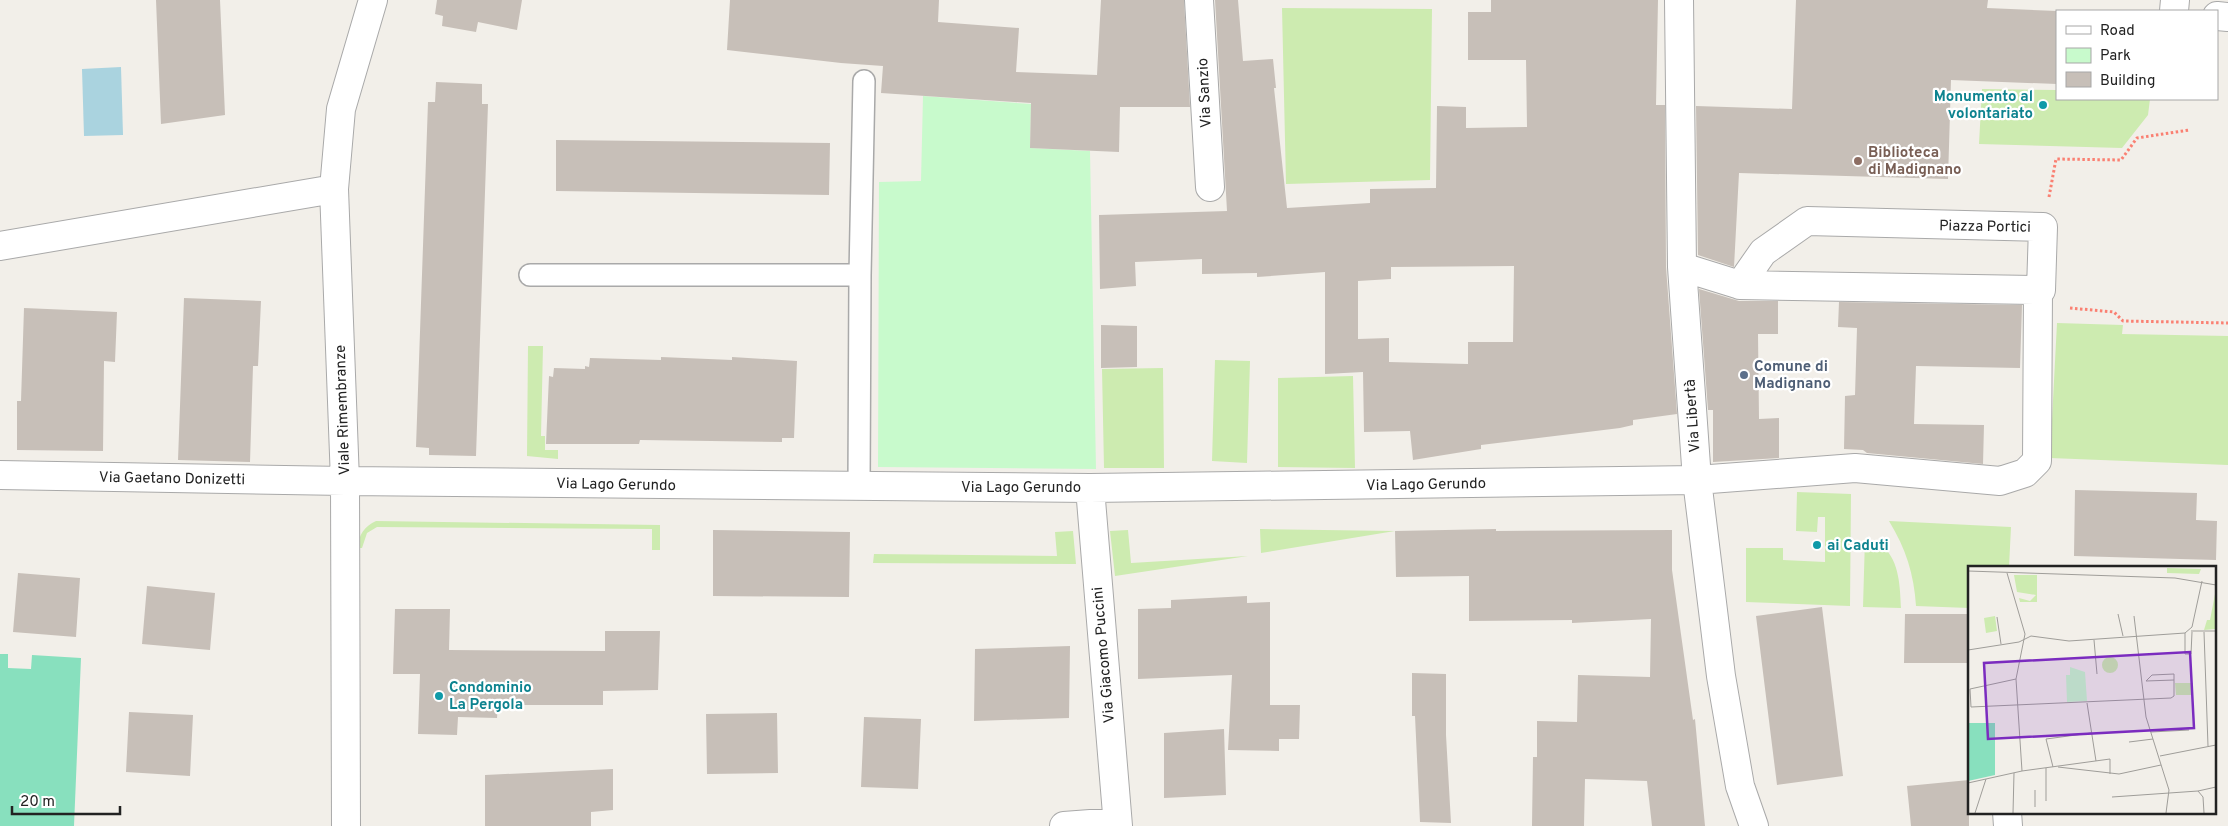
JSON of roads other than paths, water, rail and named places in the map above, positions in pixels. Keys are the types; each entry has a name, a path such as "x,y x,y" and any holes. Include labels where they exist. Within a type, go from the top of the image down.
{"street":[{"name":"Viale Rimembranze","path":"346,826 345,482 334,189 341,109 373,0"},
{"name":"Via Sanzio","path":"1199,0 1210,187"},
{"name":"Via Libertà","path":"1679,0 1682,266 1697,480 1721,676 1740,786 1754,826"},
{"path":"0,246 334,189"},
{"name":"Piazza Portici","path":"1697,480 1855,468 2000,481 2025,473 2037,461 2038,290 2041,290 2043,227 1807,221 1763,252 1740,285"},
{"path":"1682,266 1740,285 2038,290"},
{"name":"Via Gaetano Donizetti","path":"0,475 345,482"},
{"name":"Via Lago Gerundo","path":"345,482 1090,488 1697,480"},
{"name":"Via Giacomo Puccini","path":"1064,826 1118,824 1090,488"}],"lane":[{"path":"859,487 860,275 864,81"},
{"path":"530,275 860,275"}],"water":[{"path":"121,67 123,135 84,136 82,69"}],"place":[{"name":"Monumento al volontariato","path":"2043,105"},
{"name":"Biblioteca di Madignano","path":"1858,161"},
{"name":"Comune di Madignano","path":"1744,375"},
{"name":"ai Caduti","path":"1817,545"},
{"name":"Condominio La Pergola","path":"439,696"}]}
